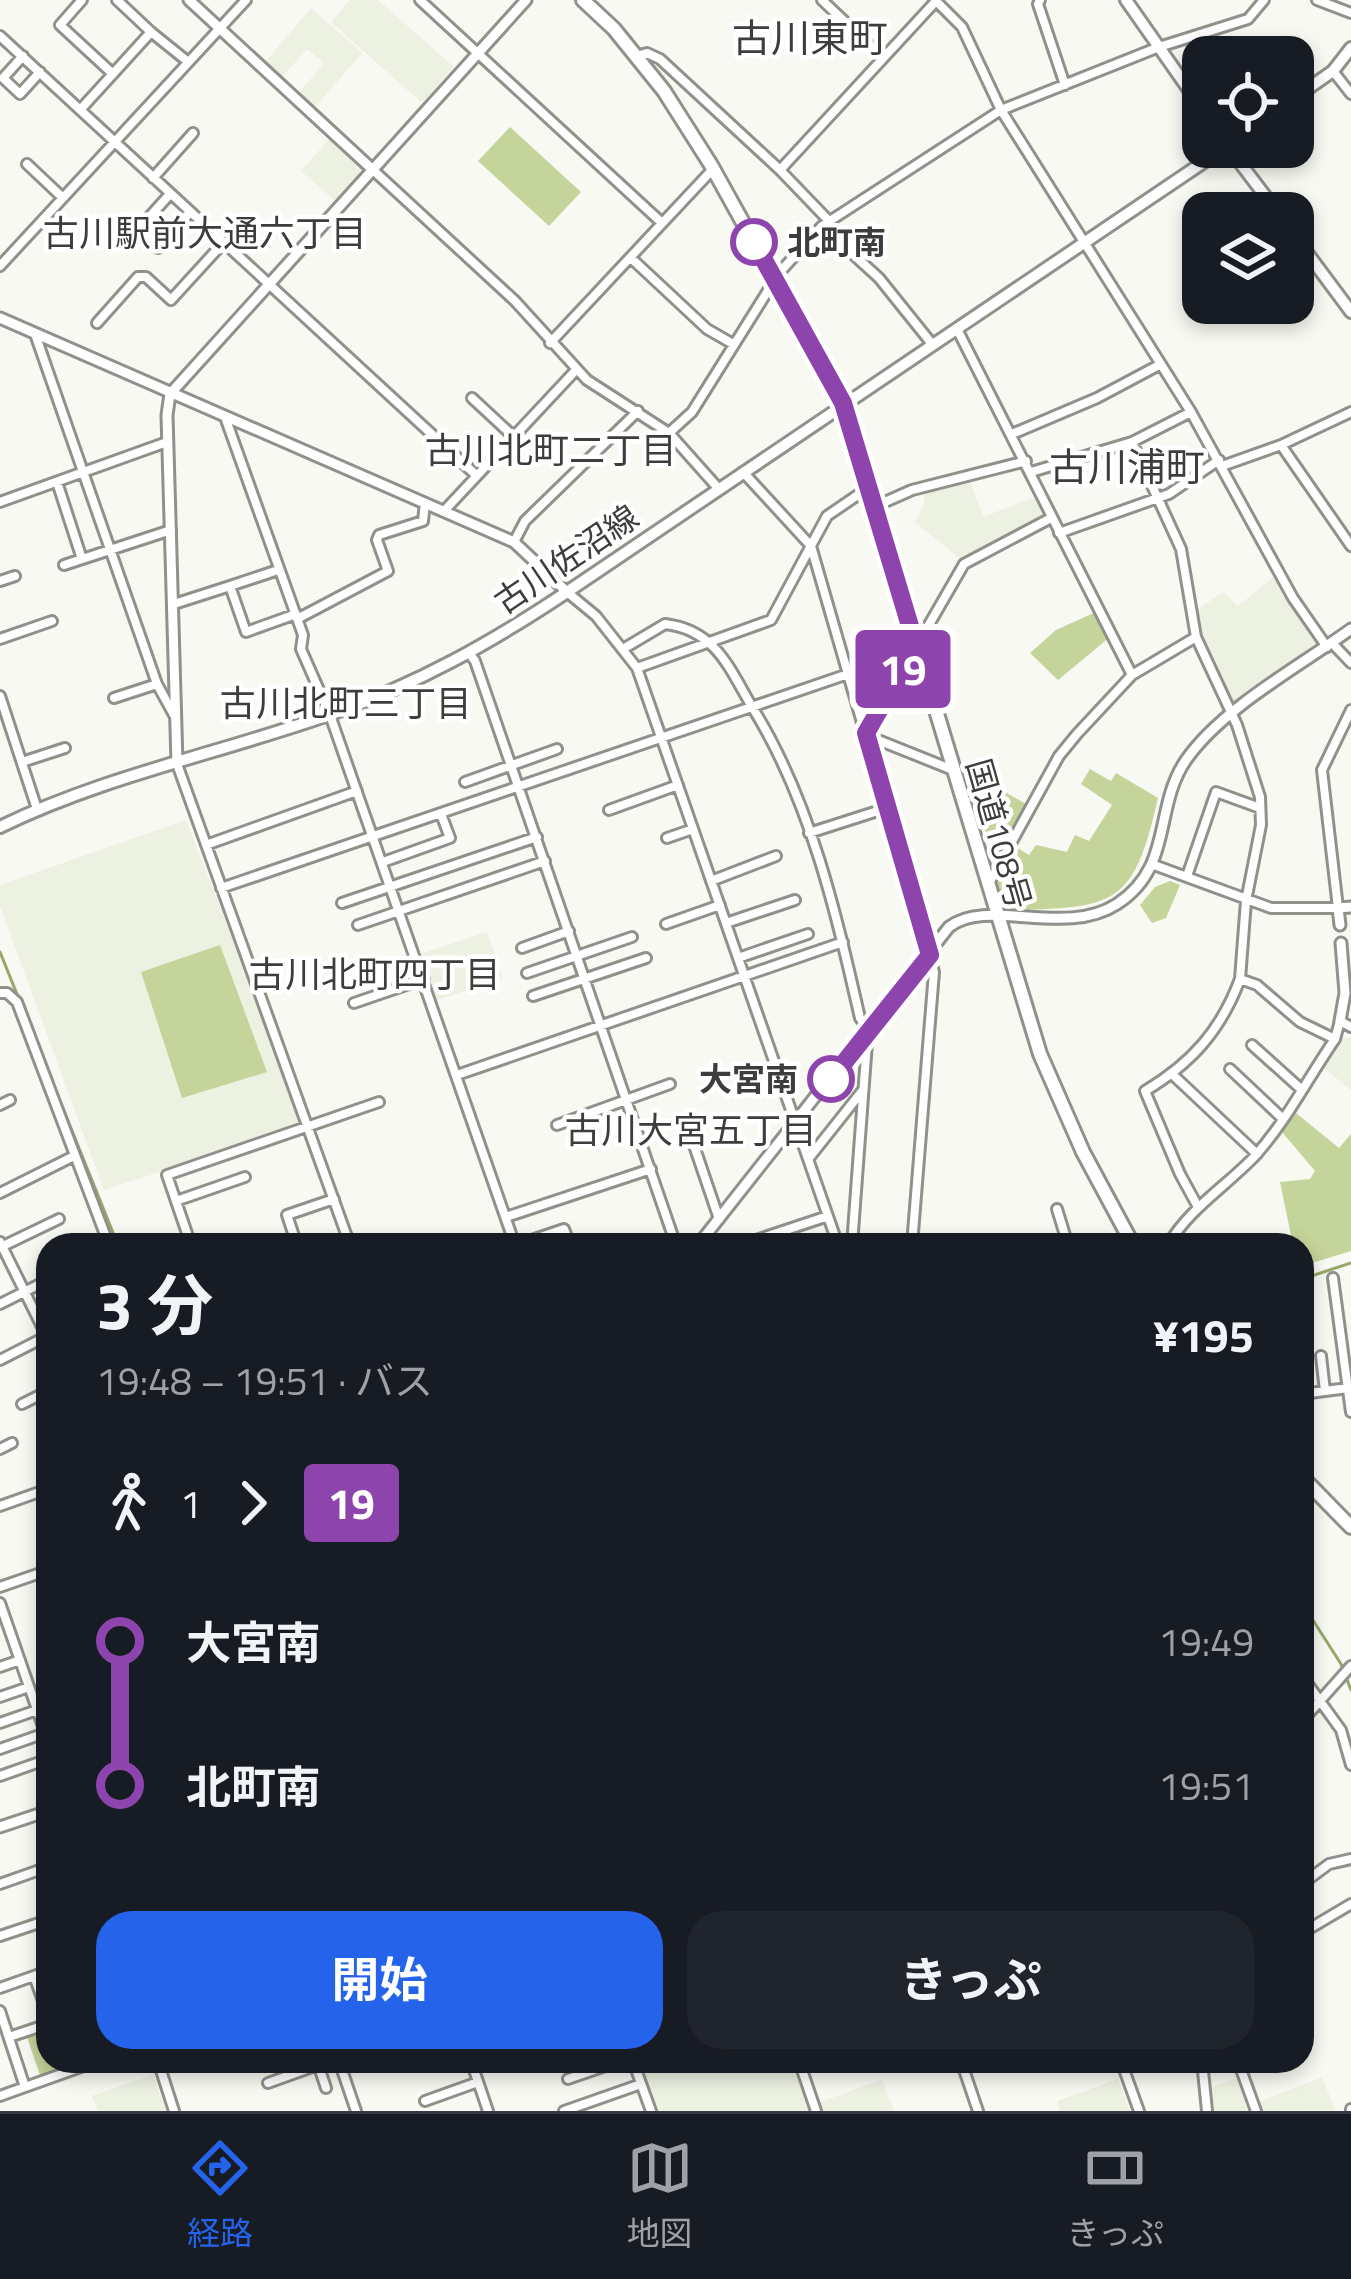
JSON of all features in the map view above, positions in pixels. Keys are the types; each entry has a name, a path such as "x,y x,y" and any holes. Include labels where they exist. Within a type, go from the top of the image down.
{"highway":[{"name":"国道108号","path":"583,0 664,91 713,169 843,403 1040,1054 1126,1233"},
{"path":"1314,1490 1351,1527"}],"main road":[{"path":"1126,0 1182,80"},
{"path":"1314,84 1333,71 1351,48"},
{"name":"古川佐沼線","path":"0,827 37,809 330,715 469,653 567,592 1196,168"},
{"name":"古川佐沼線","path":"1243,168 1262,192"},
{"path":"1314,262 1351,312"}],"street":[{"path":"82,0 60,25 112,74"},
{"path":"117,0 187,61"},
{"path":"189,0 515,301 577,370 669,433 718,488"},
{"path":"0,266 246,0"},
{"path":"420,0 662,223"},
{"path":"346,1233 177,764 167,442 170,394 526,0"},
{"path":"822,0 884,58"},
{"path":"780,170 935,0 962,27 1001,110 1191,412 1293,598 1329,645 1351,663"},
{"path":"1040,0 1065,85"},
{"path":"669,433 692,412 775,280 826,224 1001,110 1159,47 1248,19 1264,0"},
{"path":"1317,0 1351,13"},
{"path":"80,110 152,32"},
{"path":"0,36 476,475"},
{"path":"636,56 647,53 660,59 780,170 932,344"},
{"path":"22,56 3,78 20,94 40,72"},
{"path":"1333,71 1351,94"},
{"path":"153,178 193,133"},
{"path":"27,164 63,198"},
{"path":"550,343 713,169"},
{"path":"125,244 170,194"},
{"path":"158,248 190,212"},
{"path":"98,322 138,277 146,277 171,300 223,243"},
{"path":"631,258 707,329 733,344"},
{"path":"0,318 514,542 596,616 637,668 834,1233"},
{"path":"956,327 1132,676"},
{"path":"35,334 157,684 177,719"},
{"path":"1012,434 1161,364"},
{"path":"444,511 577,370"},
{"path":"472,398 513,436"},
{"path":"514,542 525,521 638,412"},
{"path":"1031,472 1132,442 1191,412"},
{"path":"1059,533 1159,499 1221,463 1281,445 1351,412"},
{"path":"225,417 303,635 301,649 374,836 512,1233"},
{"path":"0,502 167,442"},
{"path":"1132,442 1187,568 1196,638 1237,725 1260,808 1240,979 1228,1011 1206,1044 1173,1075 1145,1091 1198,1207"},
{"path":"1281,445 1351,546"},
{"path":"876,506 912,490 1026,461"},
{"path":"742,472 811,546 934,972 913,1233"},
{"path":"57,482 82,559"},
{"path":"637,668 771,620 827,516 870,487"},
{"path":"230,586 246,632 296,616 388,571 379,536 423,521 425,503"},
{"path":"866,734 964,564 1052,518"},
{"path":"64,565 171,530"},
{"path":"174,604 275,571"},
{"path":"0,581 15,576"},
{"path":"0,639 52,621"},
{"path":"623,649 665,624 685,628 707,643 735,671 787,771 843,942 860,1018 868,1029 853,1233"},
{"path":"708,1233 960,919 995,915 1034,920 1105,911 1130,895 1154,865 1174,782 1184,763 1231,716 1351,629"},
{"path":"987,886 1059,756 1132,676 1196,638"},
{"path":"469,653 476,661 672,1233"},
{"path":"221,888 848,674"},
{"path":"114,698 157,684"},
{"path":"0,696 3,717 37,809"},
{"path":"1340,925 1322,770 1351,710"},
{"path":"866,734 952,770"},
{"path":"22,762 65,748"},
{"path":"465,782 557,749"},
{"path":"609,810 678,785"},
{"path":"206,845 357,791"},
{"path":"1187,877 1216,792 1260,808"},
{"path":"809,833 887,808"},
{"path":"383,862 450,838 441,814"},
{"path":"668,838 693,829"},
{"path":"342,903 537,837"},
{"path":"711,880 776,856"},
{"path":"358,925 545,861"},
{"path":"1154,865 1271,908 1351,907"},
{"path":"726,923 795,900"},
{"path":"666,924 719,905"},
{"path":"522,948 569,931"},
{"path":"738,958 808,934"},
{"path":"527,974 632,937"},
{"path":"457,1075 843,942"},
{"path":"1175,1233 1181,1222 1257,1154 1346,1024 1341,943"},
{"path":"532,996 646,958"},
{"path":"354,1003 424,979"},
{"path":"1240,979 1257,985 1300,1022 1335,1039"},
{"path":"0,993 17,1002 104,1233"},
{"path":"1252,1045 1302,1090"},
{"path":"1230,1069 1282,1119"},
{"path":"1173,1075 1257,1154"},
{"path":"557,1126 670,1084"},
{"path":"808,1159 864,1089"},
{"path":"0,1105 10,1100"},
{"path":"187,1233 167,1175 379,1102"},
{"path":"685,1119 719,1219"},
{"path":"0,1192 75,1156"},
{"path":"506,1217 651,1169"},
{"path":"176,1201 245,1177"},
{"path":"293,1233 286,1215 334,1199"},
{"path":"1057,1209 1064,1233"},
{"path":"777,1233 828,1216"},
{"path":"36,1314 1,1246 59,1219"},
{"path":"1333,1278 1351,1412"},
{"path":"0,1304 36,1286"},
{"path":"0,1360 36,1343"},
{"path":"1321,1355 1325,1391"},
{"path":"1314,1392 1349,1388"},
{"path":"22,1404 36,1397"},
{"path":"0,1449 12,1443"},
{"path":"0,1506 36,1494"},
{"path":"0,1587 36,1574"},
{"path":"0,1603 36,1705"},
{"path":"0,1667 20,1660"},
{"path":"1314,1708 1347,1671"},
{"path":"0,1697 29,1687"},
{"path":"1314,1690 1347,1740 1351,1765"},
{"path":"0,1724 36,1711"},
{"path":"0,1749 36,1740"},
{"path":"0,1776 36,1763"},
{"path":"0,1827 36,1815"},
{"path":"1314,1875 1329,1864 1351,1859"},
{"path":"0,1884 36,1872"},
{"path":"1314,1926 1351,1904"},
{"path":"0,1936 36,1924"},
{"path":"0,1988 34,1976 36,1982"},
{"path":"0,2011 25,2087"},
{"path":"9,2037 36,2025"},
{"path":"0,2096 64,2073"},
{"path":"162,2073 174,2111"},
{"path":"268,2083 292,2073"},
{"path":"321,2073 326,2088"},
{"path":"343,2073 356,2111"},
{"path":"475,2073 488,2111"},
{"path":"568,2079 585,2073"},
{"path":"637,2073 651,2111"},
{"path":"803,2073 816,2111"},
{"path":"965,2073 978,2111"},
{"path":"1125,2073 1139,2111"},
{"path":"1203,2073 1207,2111"},
{"path":"1242,2073 1256,2111"},
{"path":"425,2101 478,2082"},
{"path":"564,2111 641,2084"}],"shaded area":[{"path":"350,0 378,0 454,67 422,103 331,22"},
{"path":"311,8 362,53 314,108 298,94 324,63 307,49 282,77 265,62"},
{"path":"329,139 366,171 338,203 301,171"},
{"path":"969,478 983,517 1040,495 1049,517 964,562 915,522 925,502 922,490"},
{"path":"1275,576 1318,642 1231,705 1200,635 1198,609 1223,592 1238,606"},
{"path":"186,820 305,1125 104,1190 0,906 0,885"},
{"path":"487,932 503,978 435,1001 420,954"},
{"path":"1348,1037 1351,1090 1324,1068 1339,1039"},
{"path":"643,2073 796,2073 809,2111 655,2111"},
{"path":"153,2075 166,2111 98,2111 92,2096"},
{"path":"1322,2077 1335,2110 1260,2111 1256,2103"},
{"path":"1237,2078 1247,2111 1212,2111 1209,2088"},
{"path":"1118,2079 1130,2111 1060,2111 1057,2101"},
{"path":"882,2080 894,2111 820,2111 817,2103"}],"green space":[{"path":"510,127 581,192 549,226 478,161"},
{"path":"1096,612 1110,637 1058,680 1030,653 1056,630"},
{"path":"1090,769 1111,781 1116,773 1158,798 1140,860 1116,893 1099,901 1013,910 999,899 996,885 1010,865 1015,846 1029,855 1036,845 1067,852 1075,835 1089,841 1112,805 1081,784"},
{"path":"980,778 1028,805 997,869 978,807"},
{"path":"1170,881 1180,885 1166,918 1152,923 1140,905 1155,887"},
{"path":"220,945 267,1072 182,1098 141,972"},
{"path":"1296,1113 1339,1148 1351,1134 1351,1251 1314,1262 1314,1233 1291,1233 1280,1182 1310,1179 1315,1171 1282,1132"},
{"path":"36,2034 36,2063 27,2037"}],"waterway":[{"path":"0,952 113,1233"},
{"path":"1314,1275 1351,1263"},
{"path":"1314,1622 1341,1664 1351,1690"}],"bus line":[{"name":"19","path":"754,242 843,403 916,646 866,733 930,955 831,1079"}],"place":[{"name":"北町南","path":"754,242"},
{"name":"大宮南","path":"831,1079"}],"district":[{"name":"古川東町","path":"810,38"},
{"name":"古川駅前大通六丁目","path":"205,233"},
{"name":"古川北町二丁目","path":"551,450"},
{"name":"古川浦町","path":"1127,467"},
{"name":"古川北町三丁目","path":"346,703"},
{"name":"古川北町四丁目","path":"375,974"},
{"name":"古川大宮五丁目","path":"691,1130"}]}
